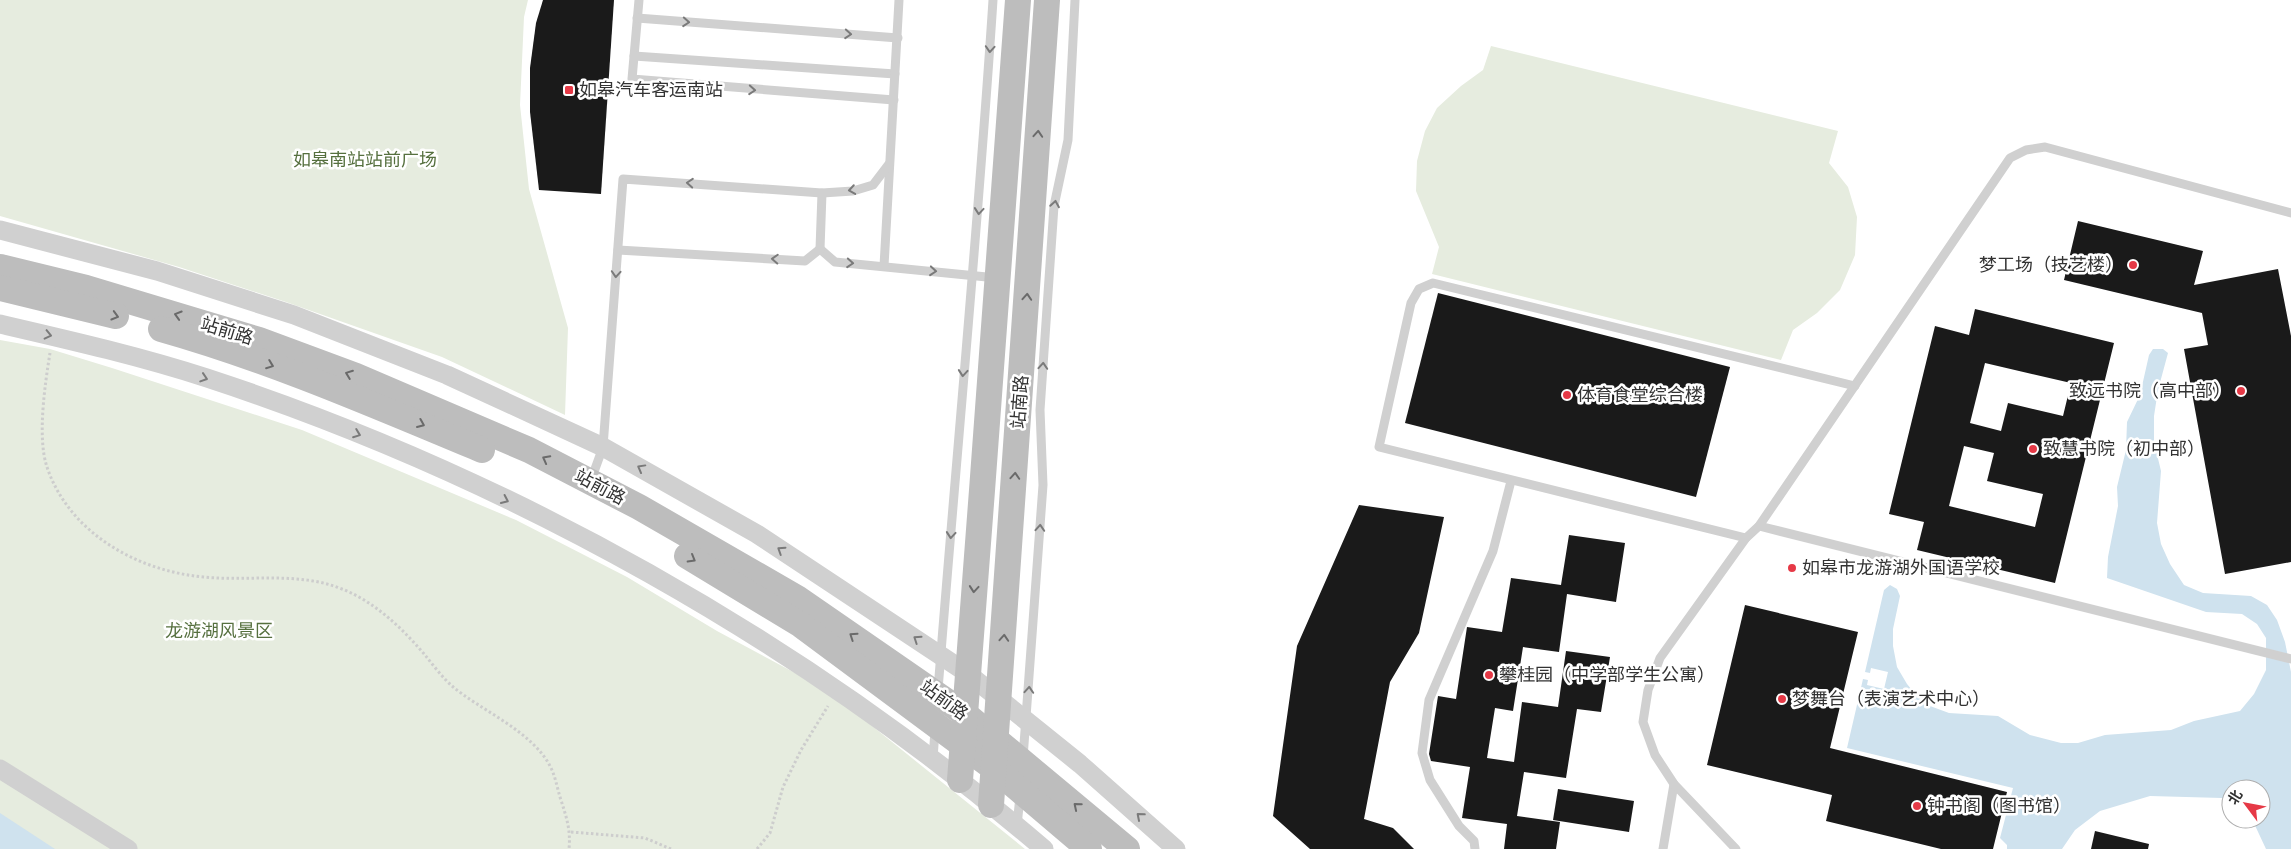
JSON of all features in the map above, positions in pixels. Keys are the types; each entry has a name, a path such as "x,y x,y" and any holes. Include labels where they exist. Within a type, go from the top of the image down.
{"street":[{"name":"站南路","path":"960,780 967,673 1000,278 1018,0"},
{"name":"站南路","path":"991,805 1000,699 1047,0"},
{"path":"0,230 157,271 294,315 447,375 603,447 757,534 967,673 1080,764 1176,849"},
{"name":"站前路","path":"0,267 86,288 259,340 356,376 529,450 797,598 937,710 963,745 995,769 1022,775 1128,849"},
{"name":"站前路","path":"0,288 85,307 165,330 253,359 365,401 520,465 618,516 801,625 937,710 965,714 997,739 1022,775 1089,849"},
{"path":"0,324 56,337 206,378 408,454 566,528 684,593 835,689 933,759 1044,849"},
{"path":"0,770 128,849"}],"lane":[{"path":"639,0 632,79 894,100"},
{"path":"884,266 899,0"},
{"path":"933,759 972,274 979,211 993,0"},
{"path":"1017,826 1043,485 1040,410 1054,206 1068,140 1075,0"},
{"path":"637,18 898,38"},
{"path":"634,56 895,74"},
{"path":"1736,849 1674,784 1655,755 1643,722 1648,690 1660,658 1746,538 1759,526 2010,158 2026,150 2044,147 2291,213"},
{"path":"590,482 603,447 622,179 822,193 853,191 873,186 890,164"},
{"path":"618,250 805,261 820,249 822,193"},
{"path":"820,249 835,262 1000,278"},
{"path":"1746,538 1379,447 1411,303 1419,289 1433,282 1855,386"},
{"path":"1475,849 1474,841 1459,826 1430,780 1422,753 1429,700 1494,550 1511,480"},
{"path":"1759,526 2291,658"},
{"path":"1663,849 1674,784"}],"path":[{"path":"56,337 50,349 43,397 43,432 46,466 60,496 82,523 113,549 152,566 195,576 308,580 342,589 377,607 417,646 452,686 493,713 532,744 550,765 571,832 569,849"},
{"path":"757,849 770,833 783,787 801,750 833,698 835,689"},
{"path":"571,832 645,838 671,849"}],"green space":[{"name":"如皋南站站前广场","path":"0,0 528,0 524,17 520,105 529,189 568,328 565,415 442,357 286,302 179,267 0,216"},
{"path":"1491,46 1838,131 1829,163 1848,187 1857,217 1855,255 1840,290 1817,313 1793,330 1781,360 1432,274 1439,247 1416,191 1417,161 1425,131 1437,108 1461,86 1483,70"},
{"name":"龙游湖风景区","path":"0,340 50,349 302,430 516,520 627,577 717,631 812,682 856,713 1025,849 0,849"}],"water":[{"path":"2153,349 2163,349 2168,353 2158,390 2154,416 2154,442 2161,471 2157,523 2161,544 2170,564 2184,585 2203,593 2251,596 2267,605 2277,620 2285,642 2291,672 2291,849 2266,849 2257,829 2271,829 2271,779 2221,779 2221,798 2150,796 2100,811 2075,830 2062,849 2007,849 2007,845 2000,838 2013,788 1847,748 1863,679 1868,680 1867,685 1884,689 1888,672 1871,668 1870,673 1865,672 1884,590 1890,585 1897,589 1900,596 1893,629 1893,646 1897,667 1917,696 1930,706 1949,713 1998,716 2030,735 2061,743 2078,743 2105,735 2171,730 2194,721 2240,711 2254,694 2266,670 2266,638 2257,624 2242,614 2206,612 2107,578 2108,557 2118,506 2117,487 2126,450 2127,422 2140,395 2149,355"},
{"path":"0,813 55,849 0,849"}],"building":[{"name":"如皋汽车客运南站","path":"543,0 614,0 601,194 539,190 530,112 530,68 536,23"},
{"name":"致远书院（高中部）","path":"2078,221 2203,251 2194,285 2278,269 2291,336 2291,562 2225,574 2184,349 2208,345 2202,313 2064,280"},
{"name":"体育食堂综合楼","path":"1438,293 1730,367 1696,497 1405,423"},
{"name":"致慧书院（初中部）","path":"1975,309 2114,343 2055,583 1917,550 1924,522 1889,514 1935,326 1969,335","holes":["1985,363 2071,383 2063,416 2008,403 2001,431 1970,423","1964,446 1994,453 1987,481 2043,494 2035,527 1949,506"]},
{"path":"1359,505 1444,517 1419,633 1390,682 1364,819 1393,828 1414,849 1310,849 1273,816 1297,646"},
{"name":"攀桂园（中学部学生公寓）","path":"1569,535 1625,543 1616,602 1567,594 1559,652 1523,647 1513,711 1495,708 1487,758 1514,762 1522,702 1558,707 1566,651 1610,657 1601,712 1577,709 1566,778 1524,772 1517,816 1560,822 1556,849 1504,849 1507,824 1462,818 1470,767 1431,761 1429,754 1438,696 1456,699 1467,627 1502,632 1511,578 1561,585"},
{"name":"梦舞台（表演艺术中心）","path":"1745,605 1858,632 1830,748 2007,792 1993,849 1941,849 1826,821 1832,795 1707,765"},
{"path":"1558,789 1634,801 1629,832 1553,820"},
{"path":"2095,831 2149,844 2148,849 2091,849"}],"place":[{"name":"如皋汽车客运南站","path":"569,90"},
{"name":"梦工场（技艺楼）","path":"2133,265"},
{"name":"致远书院（高中部）","path":"2241,391"},
{"name":"体育食堂综合楼","path":"1567,395"},
{"name":"致慧书院（初中部）","path":"2033,449"},
{"name":"如皋市龙游湖外国语学校","path":"1792,568"},
{"name":"攀桂园（中学部学生公寓）","path":"1489,675"},
{"name":"梦舞台（表演艺术中心）","path":"1782,699"},
{"name":"钟书阁（图书馆）","path":"1917,806"}]}
